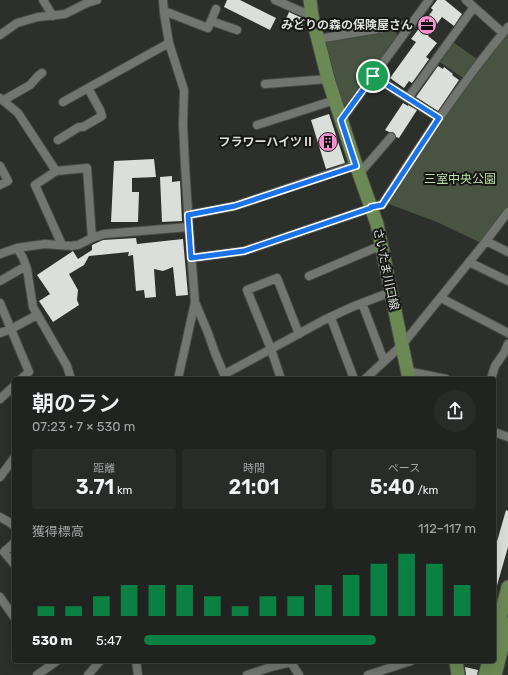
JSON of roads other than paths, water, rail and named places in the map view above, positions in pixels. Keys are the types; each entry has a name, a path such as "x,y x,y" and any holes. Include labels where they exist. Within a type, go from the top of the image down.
{"main road":[{"name":"さいたま川口線","path":"310,0 312,16 328,79 377,224 408,375"},
{"path":"496,633 508,587"},
{"path":"495,675 508,623"},
{"path":"456,663 458,675"},
{"path":"485,675 488,663"}],"street":[{"path":"43,0 52,16"},
{"path":"0,35 17,23 38,17 65,14 87,3 97,0"},
{"path":"163,0 169,42 184,90 183,124 194,302 178,377"},
{"path":"275,0 312,16"},
{"path":"341,120 429,0"},
{"path":"191,258 244,251 382,205 470,74 506,30 466,0"},
{"path":"408,98 474,7"},
{"path":"164,11 208,28 216,9"},
{"path":"211,21 237,30"},
{"path":"318,39 396,26 411,25"},
{"path":"63,102 169,42"},
{"path":"42,73 30,85 2,99 18,113 56,171"},
{"path":"373,76 439,118"},
{"path":"265,84 328,79"},
{"path":"58,140 79,127 83,127 102,116 88,88"},
{"path":"257,125 335,100"},
{"path":"188,215 235,206 358,170 391,137"},
{"path":"0,166 8,181 0,185"},
{"path":"62,245 35,185 56,171 87,168 92,238"},
{"path":"367,377 402,345 441,298 508,212"},
{"path":"0,254 23,246 45,244 71,246 78,245 104,234 189,227"},
{"path":"486,241 508,252"},
{"path":"309,276 382,245"},
{"path":"17,248 26,266 33,307 67,366 70,376"},
{"path":"469,262 508,281"},
{"path":"0,281 26,266"},
{"path":"280,377 247,290 277,278 299,334"},
{"path":"194,302 225,377 270,349 324,320 331,318 342,311 391,292"},
{"path":"441,298 508,333"},
{"path":"0,303 29,372 23,377"},
{"path":"362,303 384,362"},
{"path":"0,333 37,315"},
{"path":"331,318 353,377"},
{"path":"492,377 495,366 508,344"},
{"path":"408,375 427,377"},
{"path":"0,399 12,388"},
{"path":"496,433 508,437"},
{"path":"0,477 12,461"},
{"path":"0,517 12,524"},
{"path":"12,545 4,552 12,562"},
{"path":"0,597 12,614"},
{"path":"37,675 54,663"},
{"path":"88,675 98,663"},
{"path":"136,663 138,675"},
{"path":"247,675 286,663"},
{"path":"291,663 299,675"},
{"path":"368,675 404,663"}],"place":[{"name":"みどりの森の保険屋さん","path":"427,25"},
{"name":"フラワーハイツⅡ","path":"328,142"}],"park label":[{"name":"三室中央公園","path":"460,179"}]}
